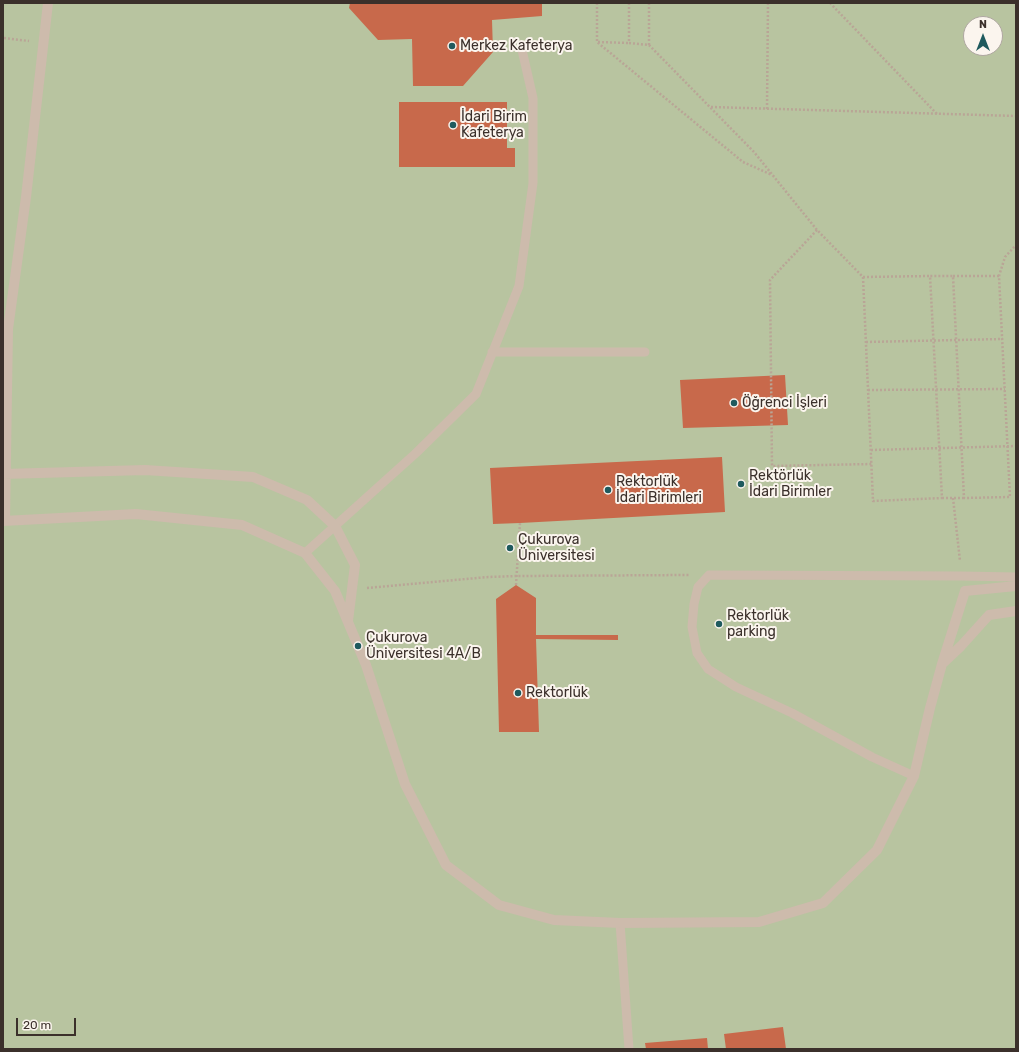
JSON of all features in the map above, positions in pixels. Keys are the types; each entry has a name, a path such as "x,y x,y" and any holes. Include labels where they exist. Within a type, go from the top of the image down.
{"street":[{"path":"48,3 26,197 8,328 4,521 136,514 242,525 304,553 335,591 366,665 405,784 446,865 499,905 554,920 620,923 759,922 824,903 877,850 914,776 942,664 965,591 1016,586"},
{"path":"5,474 145,470 254,477 307,500 335,526 355,565 348,621"},
{"path":"942,664 961,646 989,615 1016,611"}],"lane":[{"path":"304,553 416,453 476,394 519,286 533,183 533,98 522,50"},
{"path":"492,352 645,352"},
{"path":"914,776 872,757 792,713 736,688 708,669 697,653 692,627 694,604 698,587 709,575 1016,577"},
{"path":"620,923 629,1049"}],"path":[{"path":"597,3 597,42"},
{"path":"629,3 629,43"},
{"path":"648,45 649,3"},
{"path":"767,109 768,3"},
{"path":"830,3 937,114"},
{"path":"4,38 44,43"},
{"path":"597,42 648,45 754,152 817,230 863,277 873,501 1010,497 1000,276 1004,257 1016,245"},
{"path":"597,42 743,162 774,176"},
{"path":"710,107 1016,116"},
{"path":"817,230 770,280 772,466 872,464"},
{"path":"930,276 942,498"},
{"path":"953,276 964,498"},
{"path":"863,277 1000,276"},
{"path":"866,342 1003,339"},
{"path":"868,390 1005,389"},
{"path":"871,450 1016,446"},
{"path":"953,498 961,576"},
{"path":"516,585 520,523"},
{"path":"352,589 488,577 709,575"}],"green space":[{"name":"Çukurova Üniversitesi","path":"3,3 1016,3 1016,1049 3,1049"}],"building":[{"name":"Merkez Kafeterya","path":"350,3 542,3 542,16 492,20 493,52 463,86 413,86 412,39 378,40 349,8"},
{"name":"İdari Birim Kafeterya","path":"399,102 507,102 507,148 515,148 515,167 399,167"},
{"name":"Öğrenci İşleri","path":"785,375 788,425 683,428 680,380"},
{"name":"Rektorlük İdari Birimleri","path":"722,457 725,512 493,524 490,468"},
{"name":"Rektorlük","path":"516,585 536,598 536,635 618,635 618,640 536,639 539,732 499,732 496,599"},
{"path":"783,1027 786,1049 726,1049 724,1034"},
{"path":"707,1038 708,1049 646,1049 645,1043"}],"place":[{"name":"Merkez Kafeterya","path":"452,46"},
{"name":"İdari Birim Kafeterya","path":"453,125"},
{"name":"Öğrenci İşleri","path":"734,403"},
{"name":"Rektörlük İdari Birimler","path":"741,484"},
{"name":"Rektorlük İdari Birimleri","path":"608,490"},
{"name":"Çukurova Üniversitesi","path":"510,548"},
{"name":"Rektorlük parking","path":"719,624"},
{"name":"Çukurova Üni̇versi̇tesi̇ 4A/B","path":"358,646"},
{"name":"Rektorlük","path":"518,693"}]}
